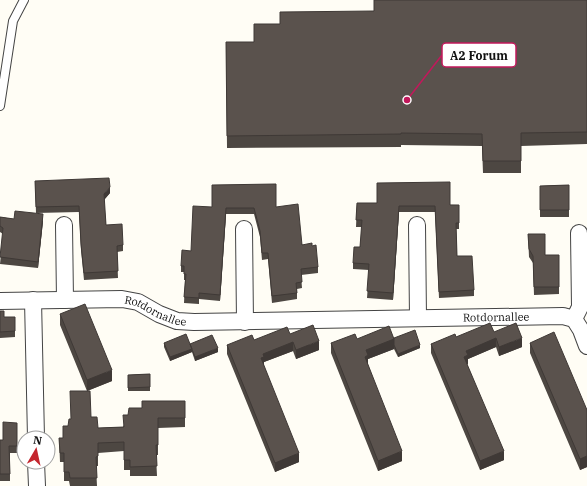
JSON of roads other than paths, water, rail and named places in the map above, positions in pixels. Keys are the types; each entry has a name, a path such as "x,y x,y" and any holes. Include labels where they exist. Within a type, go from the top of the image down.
{"street":[{"path":"64,225 65,300"},
{"path":"417,225 418,318"},
{"path":"244,229 245,322"},
{"path":"579,232 583,266 580,307 574,319 581,330 587,346"},
{"path":"33,300 36,430"},
{"name":"Rotdornallee","path":"0,301 122,300 138,302 159,314 177,321 194,322 563,316 574,319"},
{"path":"36,470 36,486"}],"lane":[{"path":"0,106 13,20 24,0"}],"place":[{"name":"A2 Forum","path":"407,100"}]}
